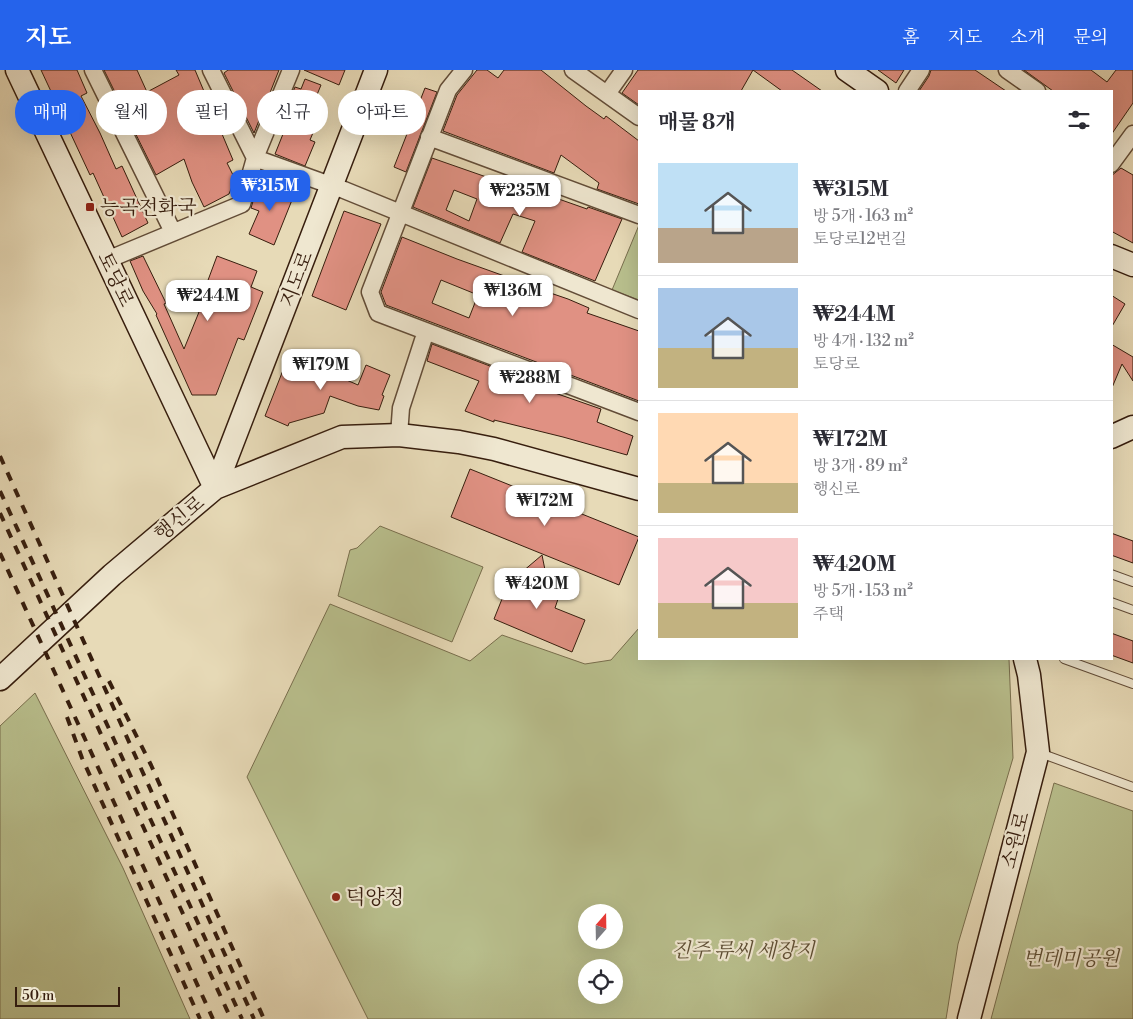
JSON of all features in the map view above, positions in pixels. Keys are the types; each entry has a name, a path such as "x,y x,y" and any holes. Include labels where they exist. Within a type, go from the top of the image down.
{"main road":[{"name":"토당로","path":"17,70 215,488"},
{"name":"지도로","path":"215,488 376,70"},
{"path":"847,70 876,90"},
{"path":"1113,257 1133,265"},
{"path":"1113,436 1133,427"},
{"name":"행신로","path":"0,679 112,575 215,488 342,437 399,435 459,442 494,449 638,489"},
{"name":"소원로","path":"969,1019 1038,752 1030,675 1025,660"}],"street":[{"path":"93,70 173,232"},
{"path":"211,70 255,158 332,186 638,310"},
{"path":"107,260 242,204 255,158 291,70"},
{"path":"464,70 448,90 370,292 378,313 638,412"},
{"path":"573,70 638,116"},
{"path":"607,94 624,70"},
{"path":"908,90 921,70"},
{"path":"1007,70 1036,90"},
{"path":"1116,146 1133,134"},
{"path":"430,137 638,215"},
{"path":"399,435 401,408 426,331"}],"lane":[{"path":"1113,575 1133,582"},
{"path":"1113,603 1133,610"},
{"path":"1067,660 1133,684"},
{"path":"1038,752 1133,787"}],"green space":[{"path":"638,227 638,300 612,290"},
{"path":"380,526 483,567 452,642 338,596 350,550 357,548"},
{"name":"진주 류씨 세장지","path":"330,604 470,661 502,635 585,664 611,660 638,629 638,660 1009,660 1013,758 958,944 946,1019 368,1019 247,777"},
{"path":"35,693 123,868 190,1019 0,1019 0,726"},
{"name":"번데미공원","path":"1054,783 1133,811 1133,1019 991,1019"}],"building":[{"path":"41,70 77,70 86,90 50,90"},
{"path":"104,70 137,70 146,90 114,90"},
{"path":"176,70 195,70 203,90 177,90 177,135 222,135 233,160 227,163 235,179 229,194 204,207 184,159 156,175 136,135 167,135 167,90 151,90 179,75"},
{"path":"228,70 279,70 271,90 257,90 257,125 254,133 247,119 247,90 232,90 224,73"},
{"path":"304,70 345,70 339,85"},
{"path":"477,70 487,70 498,78 504,70 541,70 586,106 604,119 606,116 638,140 638,204 597,189 599,183 561,155 554,173 443,131 457,95"},
{"path":"638,70 753,70 742,90 638,90 638,104 622,93"},
{"path":"753,70 792,70 821,90 781,90"},
{"path":"878,70 904,70 896,83"},
{"path":"931,70 975,70 1005,90 920,90"},
{"path":"1024,70 1091,70 1107,82 1116,70 1133,70 1133,103 1113,132 1113,90 1052,90"},
{"path":"305,79 321,85 319,90 294,90 295,87 301,89"},
{"path":"425,88 437,92 426,120 426,90 424,90"},
{"path":"86,106 96,125 96,135 101,135 116,169 122,166 148,223 122,237 93,173 90,175 71,135 86,135"},
{"path":"283,135 312,135 310,140 315,142 305,166 275,154"},
{"path":"407,135 420,135 406,172 394,167"},
{"path":"432,158 535,194 536,191 622,219 595,281 522,252 535,221 513,214 500,243 413,207","holes":["454,190 477,199 469,221 446,210"]},
{"path":"1121,168 1133,175 1133,243 1113,232 1113,174"},
{"path":"259,181 294,195 274,245 249,234 259,211 251,208"},
{"path":"344,211 381,224 346,310 312,296"},
{"path":"402,237 568,299 589,308 587,313 638,331 638,401 386,305 381,292","holes":["441,280 478,295 469,318 432,303"]},
{"path":"143,256 166,303 164,304 184,349 199,312 192,310 200,290 204,291 217,256 257,271 251,287 263,292 244,340 238,338 216,395 192,395 157,314 143,291 130,261"},
{"path":"1113,296 1125,304 1113,325"},
{"path":"432,344 553,390 552,392 601,409 597,422 633,436 627,455 563,437 494,420 494,422 465,411 479,381 427,361"},
{"path":"1113,345 1133,357 1133,381 1122,364 1113,385"},
{"path":"289,355 358,385 366,365 390,375 382,395 384,396 379,410 358,406 330,396 324,413 289,423 288,426 265,416"},
{"path":"470,469 638,537 638,539 619,585 451,517"},
{"path":"1113,534 1133,541 1133,563 1113,556"},
{"path":"542,555 545,570 536,587 559,596 555,608 585,620 572,652 494,619 514,569 522,572"},
{"path":"1113,634 1133,641 1133,663 1113,656"}],"railway":[{"path":"0,456 254,1019"},
{"path":"0,491 242,1019"},
{"path":"0,513 231,1019"},
{"path":"0,553 213,1019"},
{"path":"109,681 151,765 264,1019"},
{"path":"67,717 82,758 200,1019"}],"place":[{"name":"능곡전화국","path":"90,207"},
{"name":"덕양정","path":"336,897"}]}
